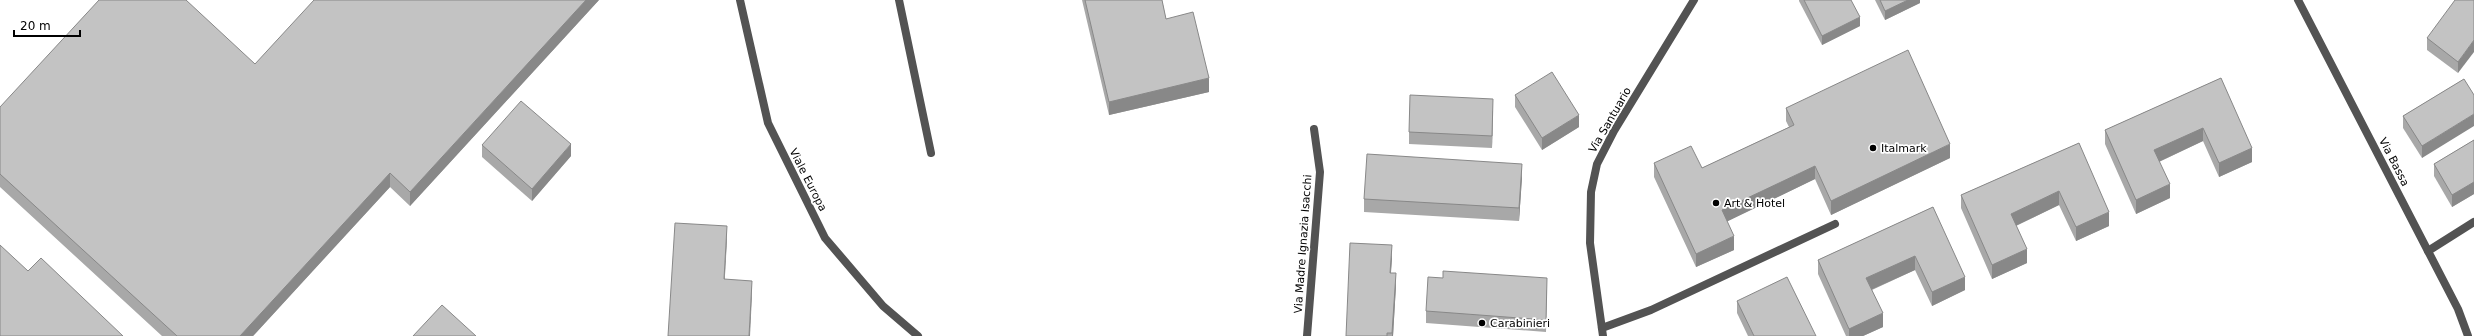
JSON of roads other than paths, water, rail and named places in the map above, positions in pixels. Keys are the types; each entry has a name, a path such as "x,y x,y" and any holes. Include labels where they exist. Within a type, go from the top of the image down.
{"street":[{"name":"Viale Europa","path":"740,0 768,123 825,238 883,306 918,336"},
{"path":"900,0 931,153"},
{"name":"Via Santuario","path":"1603,332 1590,243 1590,192 1597,164 1614,131 1694,0"},
{"name":"Via Bassa","path":"2298,0 2458,309 2468,336"},
{"name":"Via Madre Ignazia Isacchi","path":"1307,336 1320,172 1314,129"},
{"path":"2428,251 2474,222"},
{"path":"1603,332 1835,224"}],"place":[{"name":"Italmark","path":"1873,148"},
{"name":"Art & Hotel","path":"1716,203"},
{"name":"Carabinieri","path":"1482,323"}]}
